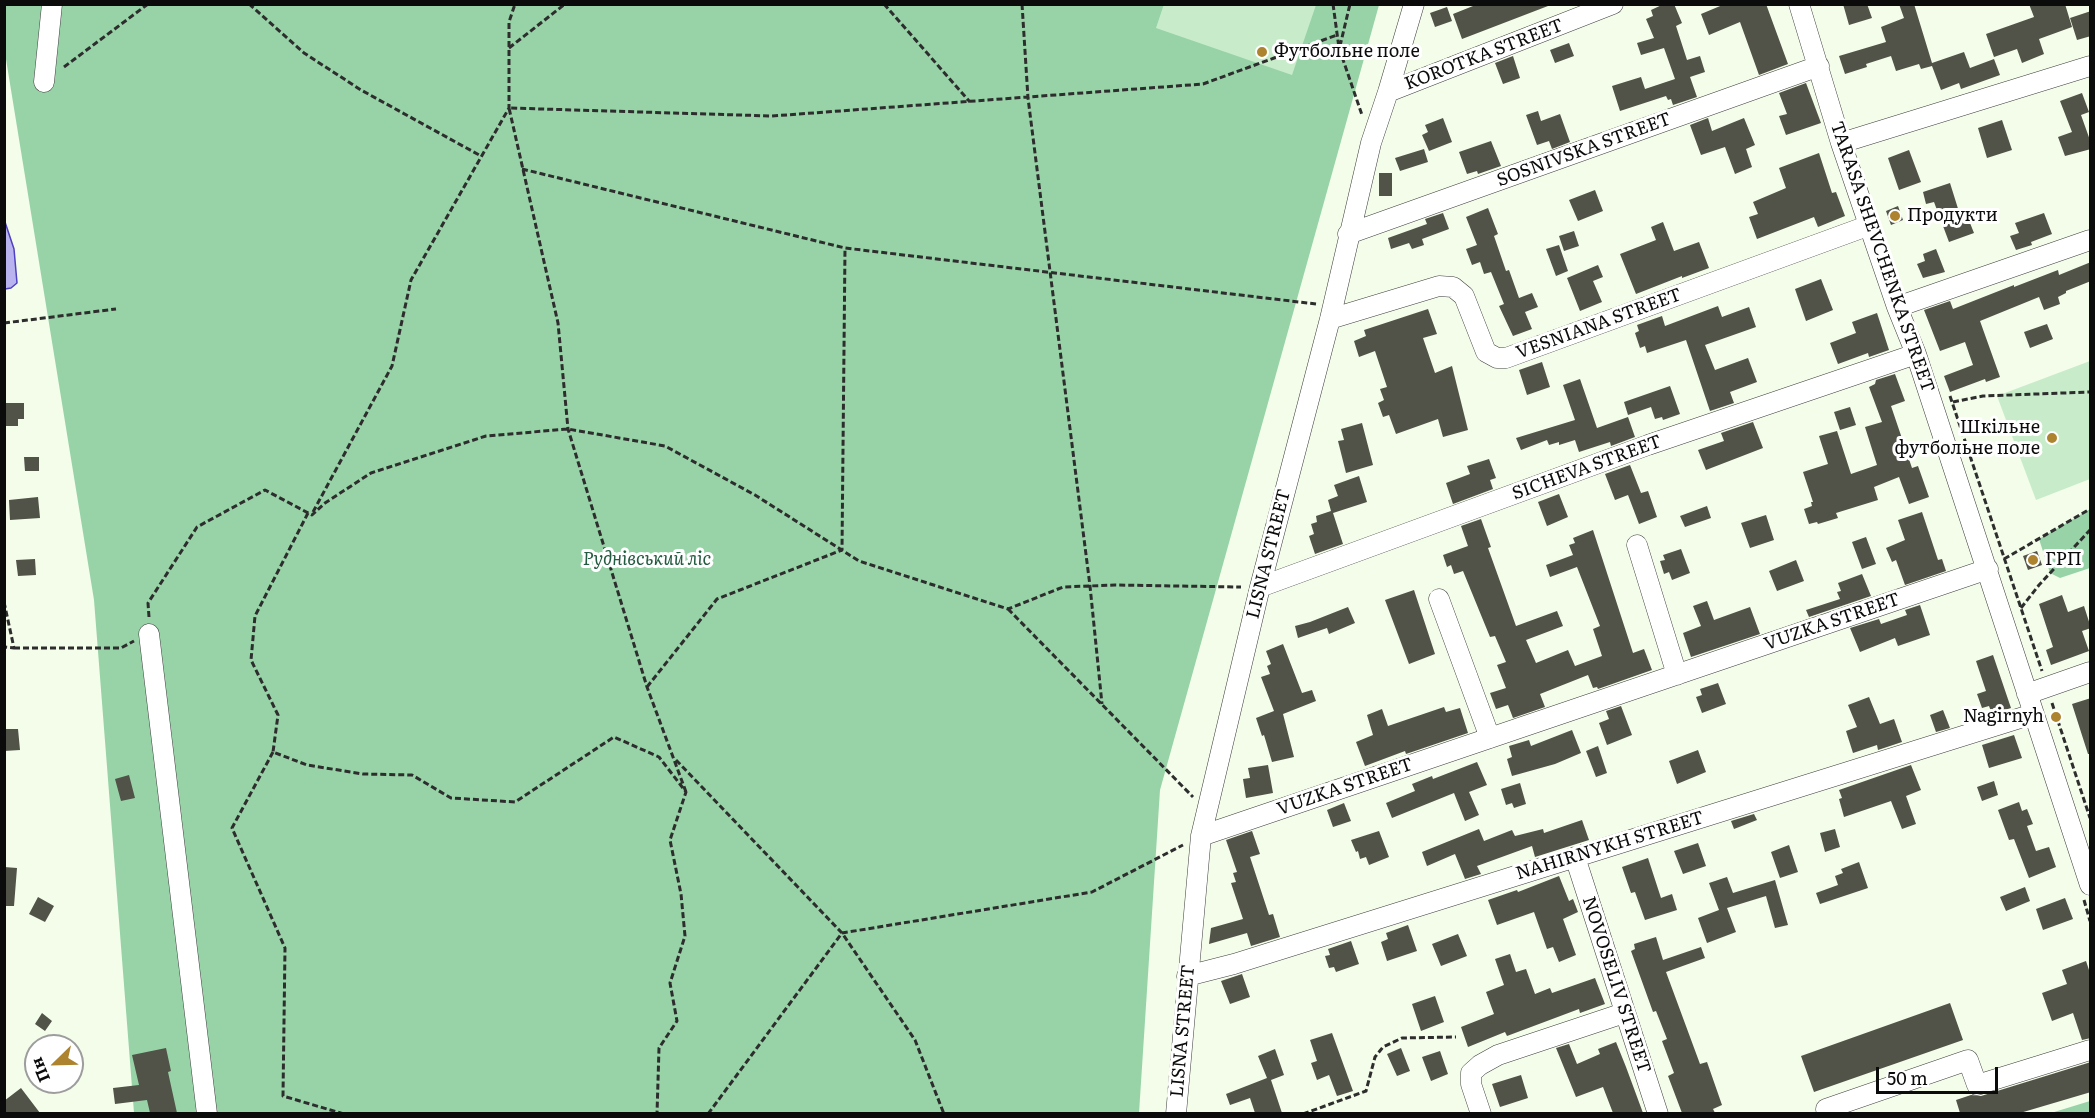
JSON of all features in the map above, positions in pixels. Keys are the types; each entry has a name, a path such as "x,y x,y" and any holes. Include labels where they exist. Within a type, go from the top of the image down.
{"street":[{"path":"44,82 52,4"},
{"name":"LISNA STREET","path":"1176,1113 1200,836 1260,587 1331,313 1371,142 1414,4"},
{"name":"KOROTKA STREET","path":"1388,92 1613,4"},
{"name":"TARASA SHEVCHENKA STREET","path":"1799,4 1841,143 1897,306 1916,354 2091,885"},
{"name":"SOSNIVSKA STREET","path":"1348,234 1819,66"},
{"path":"1841,143 2091,66"},
{"name":"VESNIANA STREET","path":"1331,313 1439,286 1454,287 1464,296 1486,352 1497,358 1506,358 1870,225"},
{"path":"1897,306 2091,240"},
{"name":"SICHEVA STREET","path":"1260,587 1648,445 1916,354"},
{"path":"1637,545 1677,675"},
{"name":"VUZKA STREET","path":"1200,836 1988,569"},
{"path":"1439,600 1490,738"},
{"path":"149,634 207,1113"},
{"path":"2027,694 2091,672"},
{"name":"NAHIRNYKH STREET","path":"1187,976 1234,964 2033,714"},
{"name":"NOVOSELIV STREET","path":"1575,857 1624,1014 1658,1113"},
{"path":"1481,1113 1471,1084 1471,1073 1480,1065 1498,1055 1624,1014"},
{"path":"1827,1113 1826,1109 1968,1060 1977,1085 2091,1050"}],"path":[{"path":"44,82 148,4"},
{"path":"249,4 304,53 361,90 482,156"},
{"path":"515,4 509,22 509,108 558,323 568,429 647,687 687,792 670,840 681,894 685,936 670,983 677,1022 659,1048 657,1113"},
{"path":"509,48 565,4"},
{"path":"884,4 970,102"},
{"path":"1022,4 1028,98 1090,586 1102,704"},
{"path":"1333,4 1339,48 1371,142"},
{"path":"1339,48 1350,4"},
{"path":"509,108 772,116 1203,84 1337,35"},
{"path":"344,1113 283,1096 285,948 232,828 273,752 278,715 251,660 255,615 392,366 411,280 509,108"},
{"path":"522,169 845,248 1331,313"},
{"path":"842,550 845,248"},
{"path":"4,322 116,309"},
{"path":"1953,402 1985,396 2091,392"},
{"path":"310,514 371,473 486,436 568,429 665,446 755,495 859,561 1008,609 1207,811"},
{"path":"4,647 121,648 149,634 148,603 197,527 265,490 310,514"},
{"path":"1988,569 2091,509"},
{"path":"2005,625 2021,609 2039,585 2091,531"},
{"path":"647,687 717,599 842,550"},
{"path":"1008,609 1063,587 1260,587"},
{"path":"4,602 14,648"},
{"path":"273,752 307,765 352,772 412,775 451,798 515,801 614,737 659,757 687,792"},
{"path":"673,757 842,933 915,1040 944,1113"},
{"path":"708,1113 842,933 1092,892 1200,836"},
{"path":"1303,1113 1366,1090 1374,1057 1383,1047 1402,1038 1456,1037"},
{"path":"318,1113 320,1106"},
{"path":"649,1113 696,1113"}],"green space":[{"name":"Руднівський ліс","path":"7,4 1379,5 1160,790 1139,1113 134,1113 94,600 5,53 4,10"},
{"name":"Футбольне поле","path":"1164,4 1316,5 1292,75 1156,28"},
{"name":"Шкільне футбольне поле","path":"2090,361 2090,479 2036,500 1997,396"},
{"path":"2090,509 2090,568 2060,578 2050,573 2039,539"},
{"path":"2090,1101 2090,1113 2051,1113"}],"shaded area":[{"path":"4,219 14,249 17,283 5,289"}],"building":[{"path":"1478,4 1548,4 1548,6 1462,39 1453,14"},
{"path":"1664,4 1674,4 1682,23 1676,26 1687,60 1700,56 1705,72 1690,77 1697,97 1673,105 1671,99 1668,100 1666,96 1620,111 1612,86 1641,77 1645,89 1675,79 1664,48 1641,55 1637,43 1654,38 1646,19 1653,16 1651,10"},
{"path":"1725,4 1766,4 1788,64 1759,75 1740,22 1709,35 1701,14"},
{"path":"1843,4 1867,4 1872,18 1849,25"},
{"path":"1899,4 1914,4 1932,63 1964,52 1970,68 1994,59 2000,75 1961,89 1959,83 1941,90 1932,66 1921,69 1919,64 1896,71 1891,56 1845,74 1839,56 1886,42 1881,27 1904,18"},
{"path":"2029,4 2065,4 2072,27 2039,39 2044,54 2022,63 2017,49 1994,57 1986,34 2034,17"},
{"path":"1447,7 1452,21 1435,27 1430,13"},
{"path":"2091,11 2091,36 2077,40 2070,18"},
{"path":"1569,43 1574,56 1555,63 1550,50"},
{"path":"1513,56 1520,78 1503,84 1495,63"},
{"path":"1806,83 1821,123 1786,135 1779,116 1787,114 1779,93"},
{"path":"2082,93 2089,112 2081,115 2091,149 2065,156 2058,137 2072,132 2060,101"},
{"path":"1538,111 1541,121 1560,114 1570,142 1552,149 1549,141 1537,145 1526,115"},
{"path":"1443,118 1452,142 1429,151 1422,135 1428,132 1425,125"},
{"path":"1708,118 1712,131 1744,118 1755,145 1746,149 1752,167 1735,174 1725,147 1701,155 1690,125"},
{"path":"2002,120 2012,150 1987,158 1978,128"},
{"path":"1491,141 1501,166 1478,174 1477,171 1467,174 1459,152"},
{"path":"1424,149 1428,162 1400,171 1395,158"},
{"path":"1909,150 1921,182 1899,190 1888,158"},
{"path":"1819,153 1832,193 1836,192 1845,216 1818,227 1814,217 1757,239 1749,217 1758,214 1753,202 1786,188 1779,168"},
{"path":"1379,173 1392,173 1392,196 1379,196"},
{"path":"1950,183 1960,215 1966,213 1974,233 1949,242 1934,202 1926,204 1923,192"},
{"path":"1595,190 1603,211 1578,221 1569,200"},
{"name":"Продукти","path":"1898,206 1903,220 1891,225 1886,211"},
{"path":"1488,208 1498,234 1494,236 1506,271 1509,270 1519,298 1532,293 1538,307 1525,312 1532,329 1513,336 1499,306 1504,304 1491,272 1484,274 1480,262 1472,265 1466,249 1477,245 1466,217"},
{"path":"1443,213 1449,229 1422,239 1424,245 1412,249 1409,243 1391,249 1388,238 1427,224 1425,219"},
{"path":"2044,213 2052,234 2031,242 2032,245 2016,250 2010,236 2019,233 2015,223"},
{"path":"1663,222 1674,251 1699,242 1709,268 1636,294 1620,254 1656,240 1651,227"},
{"path":"1574,231 1579,246 1564,251 1559,236"},
{"path":"1559,245 1568,271 1556,276 1546,249"},
{"path":"1936,249 1945,272 1923,278 1917,264 1925,261 1923,254"},
{"path":"2091,262 2091,281 2066,291 2058,297 2060,304 2044,310 2039,297 1980,321 2000,377 1986,382 1985,379 1950,392 1944,376 1973,365 1965,342 1940,351 1924,310 1950,301 1953,309 2058,270 2059,275"},
{"path":"1598,265 1603,277 1593,281 1602,302 1580,311 1567,278"},
{"path":"1821,279 1833,310 1806,321 1795,289"},
{"path":"1718,306 1722,317 1749,307 1756,327 1705,345 1715,370 1748,358 1757,382 1730,392 1734,403 1710,411 1686,340 1647,353 1645,346 1640,348 1635,333 1639,331 1637,325 1662,316 1665,326"},
{"path":"1428,309 1437,334 1423,338 1435,373 1452,366 1468,430 1443,437 1438,419 1396,434 1389,415 1383,417 1378,403 1384,400 1380,389 1387,387 1375,351 1359,357 1354,341 1366,336 1364,330"},
{"path":"1877,313 1889,350 1869,357 1868,353 1838,364 1830,343 1856,333 1852,322"},
{"path":"2047,324 2053,339 2030,348 2024,332"},
{"path":"1542,362 1550,387 1527,395 1519,370"},
{"path":"1895,374 1905,401 1891,406 1912,468 1918,466 1929,497 1909,504 1899,477 1874,487 1878,500 1836,513 1838,518 1818,524 1817,522 1809,524 1804,509 1812,506 1811,502 1813,502 1803,472 1828,464 1819,436 1837,431 1851,474 1877,465 1865,427 1882,422 1869,387 1875,384 1876,380"},
{"path":"1580,379 1597,428 1628,417 1635,437 1611,446 1610,442 1579,452 1575,440 1559,445 1559,442 1549,445 1547,440 1521,450 1516,438 1575,420 1563,385"},
{"path":"1670,386 1680,414 1663,420 1662,417 1655,419 1651,407 1628,415 1624,402"},
{"path":"4,403 24,403 24,419 18,419 18,426 4,426"},
{"path":"1850,407 1856,425 1840,430 1834,412"},
{"path":"1753,422 1763,448 1706,470 1698,450 1724,441 1721,433"},
{"path":"1362,423 1373,465 1346,473 1338,441 1344,440 1341,429"},
{"path":"24,457 39,457 39,471 25,471"},
{"path":"1489,459 1496,478 1490,480 1493,489 1453,504 1446,483 1470,474 1467,466"},
{"path":"1630,465 1641,493 1648,491 1657,517 1639,524 1628,495 1615,500 1605,474"},
{"path":"1359,476 1367,502 1333,513 1343,544 1315,554 1309,536 1314,534 1311,524 1317,522 1316,516 1331,511 1328,500 1338,496 1334,485"},
{"path":"1559,494 1568,517 1547,526 1538,502"},
{"path":"38,497 40,518 10,520 9,500"},
{"path":"1707,506 1711,518 1685,527 1680,516"},
{"path":"1922,512 1938,560 1942,559 1946,571 1905,585 1896,560 1892,562 1886,548 1905,540 1898,520"},
{"path":"1766,515 1774,540 1750,548 1741,523"},
{"path":"1481,519 1491,547 1488,548 1516,626 1557,611 1563,626 1526,640 1536,663 1568,650 1575,666 1602,656 1593,629 1600,626 1577,567 1550,577 1546,565 1573,555 1569,545 1575,543 1573,538 1593,530 1633,653 1644,649 1652,670 1598,689 1593,688 1588,675 1540,694 1545,707 1513,718 1508,705 1496,709 1490,693 1506,688 1497,665 1506,662 1495,636 1490,637 1463,571 1454,574 1451,565 1447,567 1443,555 1468,546 1461,526"},
{"path":"1866,537 1876,564 1862,569 1852,542"},
{"path":"1681,549 1690,573 1672,580 1669,572 1664,574 1660,561 1665,560 1663,555"},
{"name":"ГРП","path":"2037,551 2042,565 2028,570 2023,556"},
{"path":"35,559 36,575 18,576 16,560"},
{"path":"1796,560 1804,581 1777,591 1769,571"},
{"path":"1862,574 1871,596 1809,617 1806,610 1840,599 1837,592 1841,591 1838,583"},
{"path":"1414,590 1435,654 1409,664 1385,600"},
{"path":"2062,595 2068,612 2084,606 2091,628 2082,631 2089,651 2051,665 2046,650 2053,647 2039,604"},
{"path":"1707,601 1714,620 1750,607 1760,634 1691,657 1683,633 1701,626 1693,606"},
{"path":"1920,605 1930,635 1898,646 1895,638 1860,652 1850,628 1879,619 1881,624 1907,615 1905,610"},
{"path":"1348,607 1355,623 1329,634 1327,628 1298,638 1295,626"},
{"path":"1283,644 1302,693 1312,690 1316,701 1283,714 1294,757 1272,762 1256,718 1274,711 1261,677 1270,674 1267,666 1271,664 1266,651"},
{"path":"1993,655 2011,708 1992,714 1989,706 1982,708 1977,694 1986,691 1976,661"},
{"path":"1718,683 1726,704 1702,713 1696,697 1702,695 1700,689"},
{"path":"1869,697 1880,724 1894,719 1902,742 1878,750 1877,745 1853,753 1846,731 1857,727 1848,705"},
{"path":"2091,698 2091,754 2088,754 2072,704"},
{"path":"1621,706 1632,735 1607,745 1599,723 1609,719 1606,711"},
{"path":"1444,707 1446,712 1460,708 1468,733 1406,754 1405,751 1365,766 1356,742 1373,735 1367,715 1382,709 1388,726"},
{"path":"1943,710 1950,728 1936,732 1930,715"},
{"path":"4,729 18,729 20,750 4,751"},
{"path":"1572,730 1581,753 1555,764 1512,776 1507,759 1512,757 1509,746 1529,740 1531,746"},
{"path":"2014,735 2022,758 1989,768 1982,745"},
{"path":"1598,746 1607,773 1596,777 1586,751"},
{"path":"1698,750 1706,772 1677,784 1669,761"},
{"path":"1477,762 1487,785 1469,792 1479,815 1465,821 1454,793 1392,818 1386,803 1415,791 1412,784 1432,776 1433,779"},
{"path":"1268,765 1273,793 1246,798 1243,779 1250,778 1248,768"},
{"path":"1911,765 1921,790 1906,796 1916,824 1902,829 1891,801 1844,817 1839,790"},
{"path":"129,775 135,798 121,801 115,779"},
{"path":"1994,781 1998,795 1982,801 1977,787"},
{"path":"1520,783 1526,804 1514,808 1512,803 1506,805 1501,789"},
{"path":"2019,802 2022,811 2027,809 2033,824 2027,826 2036,851 2049,847 2056,867 2029,878 2014,839 2009,840 1998,810"},
{"path":"1344,803 1351,821 1333,827 1327,810"},
{"path":"1754,814 1757,820 1734,829 1731,821"},
{"path":"1582,820 1589,840 1535,857 1532,846 1477,866 1481,874 1465,879 1455,854 1427,866 1422,852 1479,829 1484,841 1512,830 1515,836 1543,829 1544,833"},
{"path":"1835,829 1840,847 1825,852 1820,833"},
{"path":"1252,831 1260,854 1250,857 1269,915 1273,914 1280,937 1251,946 1247,933 1209,944 1211,928 1243,919 1231,883 1236,882 1233,873 1237,872 1226,840"},
{"path":"1379,831 1389,857 1369,865 1366,857 1360,859 1351,840"},
{"path":"1698,843 1706,866 1683,874 1674,851"},
{"path":"1789,845 1798,872 1780,878 1771,852"},
{"path":"1648,858 1661,898 1672,894 1677,910 1645,920 1635,892 1631,893 1622,867"},
{"path":"1859,862 1868,888 1820,904 1816,893 1838,885 1835,876 1843,873 1841,869"},
{"path":"4,867 17,868 14,906 4,906"},
{"path":"1559,876 1569,901 1573,899 1578,912 1563,919 1576,955 1559,962 1553,947 1547,949 1534,912 1497,925 1488,900 1517,890 1518,892"},
{"path":"1727,877 1733,893 1775,880 1788,925 1775,928 1766,896 1727,908 1736,932 1707,943 1698,918 1719,910 1709,883"},
{"path":"2025,887 2030,901 2006,911 2000,897"},
{"path":"38,897 54,906 45,922 29,914"},
{"path":"2065,898 2073,919 2043,930 2036,909"},
{"path":"1408,925 1417,951 1387,961 1381,942 1388,939 1386,933"},
{"path":"1458,934 1467,956 1441,966 1432,944"},
{"path":"1656,937 1663,960 1701,947 1705,958 1666,972 1700,1064 1707,1062 1722,1105 1713,1109 1715,1113 1682,1113 1668,1076 1674,1073 1662,1041 1667,1039 1656,1011 1653,1012 1631,951 1635,949 1634,944"},
{"path":"1351,941 1359,964 1336,972 1334,967 1329,968 1325,956 1330,955 1328,949"},
{"path":"1510,954 1516,972 1526,969 1535,994 1550,988 1552,993 1595,978 1605,1004 1580,1013 1579,1009 1507,1036 1505,1032 1468,1047 1461,1027 1494,1014 1486,992 1504,985 1495,959"},
{"path":"2086,961 2091,976 2091,1038 2082,1040 2073,1013 2052,1021 2042,993 2067,984 2062,970"},
{"path":"1242,974 1250,997 1230,1004 1221,981"},
{"path":"1435,996 1444,1022 1421,1031 1412,1004"},
{"path":"1950,1003 1963,1040 1814,1092 1801,1056"},
{"path":"42,1013 52,1021 45,1031 35,1024"},
{"path":"1332,1033 1353,1091 1337,1096 1329,1075 1317,1080 1311,1063 1317,1061 1310,1040"},
{"path":"1616,1042 1643,1113 1613,1113 1603,1087 1576,1097 1556,1048 1569,1044 1577,1064 1600,1054 1598,1049"},
{"path":"166,1048 171,1071 168,1072 177,1113 150,1113 147,1100 115,1104 113,1088 139,1085 132,1055"},
{"path":"1401,1048 1410,1071 1397,1076 1387,1054"},
{"path":"1275,1049 1284,1075 1271,1080 1282,1113 1255,1113 1250,1098 1230,1105 1226,1094 1267,1078 1258,1056"},
{"path":"1440,1051 1448,1074 1431,1081 1422,1057"},
{"path":"2091,1062 2091,1092 2020,1113 1960,1113 1956,1100 1971,1095 1981,1096"},
{"path":"1521,1075 1528,1098 1500,1107 1492,1084"},
{"path":"21,1088 40,1113 4,1113 4,1101"}],"place":[{"name":"Футбольне поле","path":"1262,52"},
{"name":"Продукти","path":"1895,216"},
{"name":"Шкільне футбольне поле","path":"2052,438"},
{"name":"ГРП","path":"2033,560"},
{"name":"Nagirnyh","path":"2056,717"}]}
